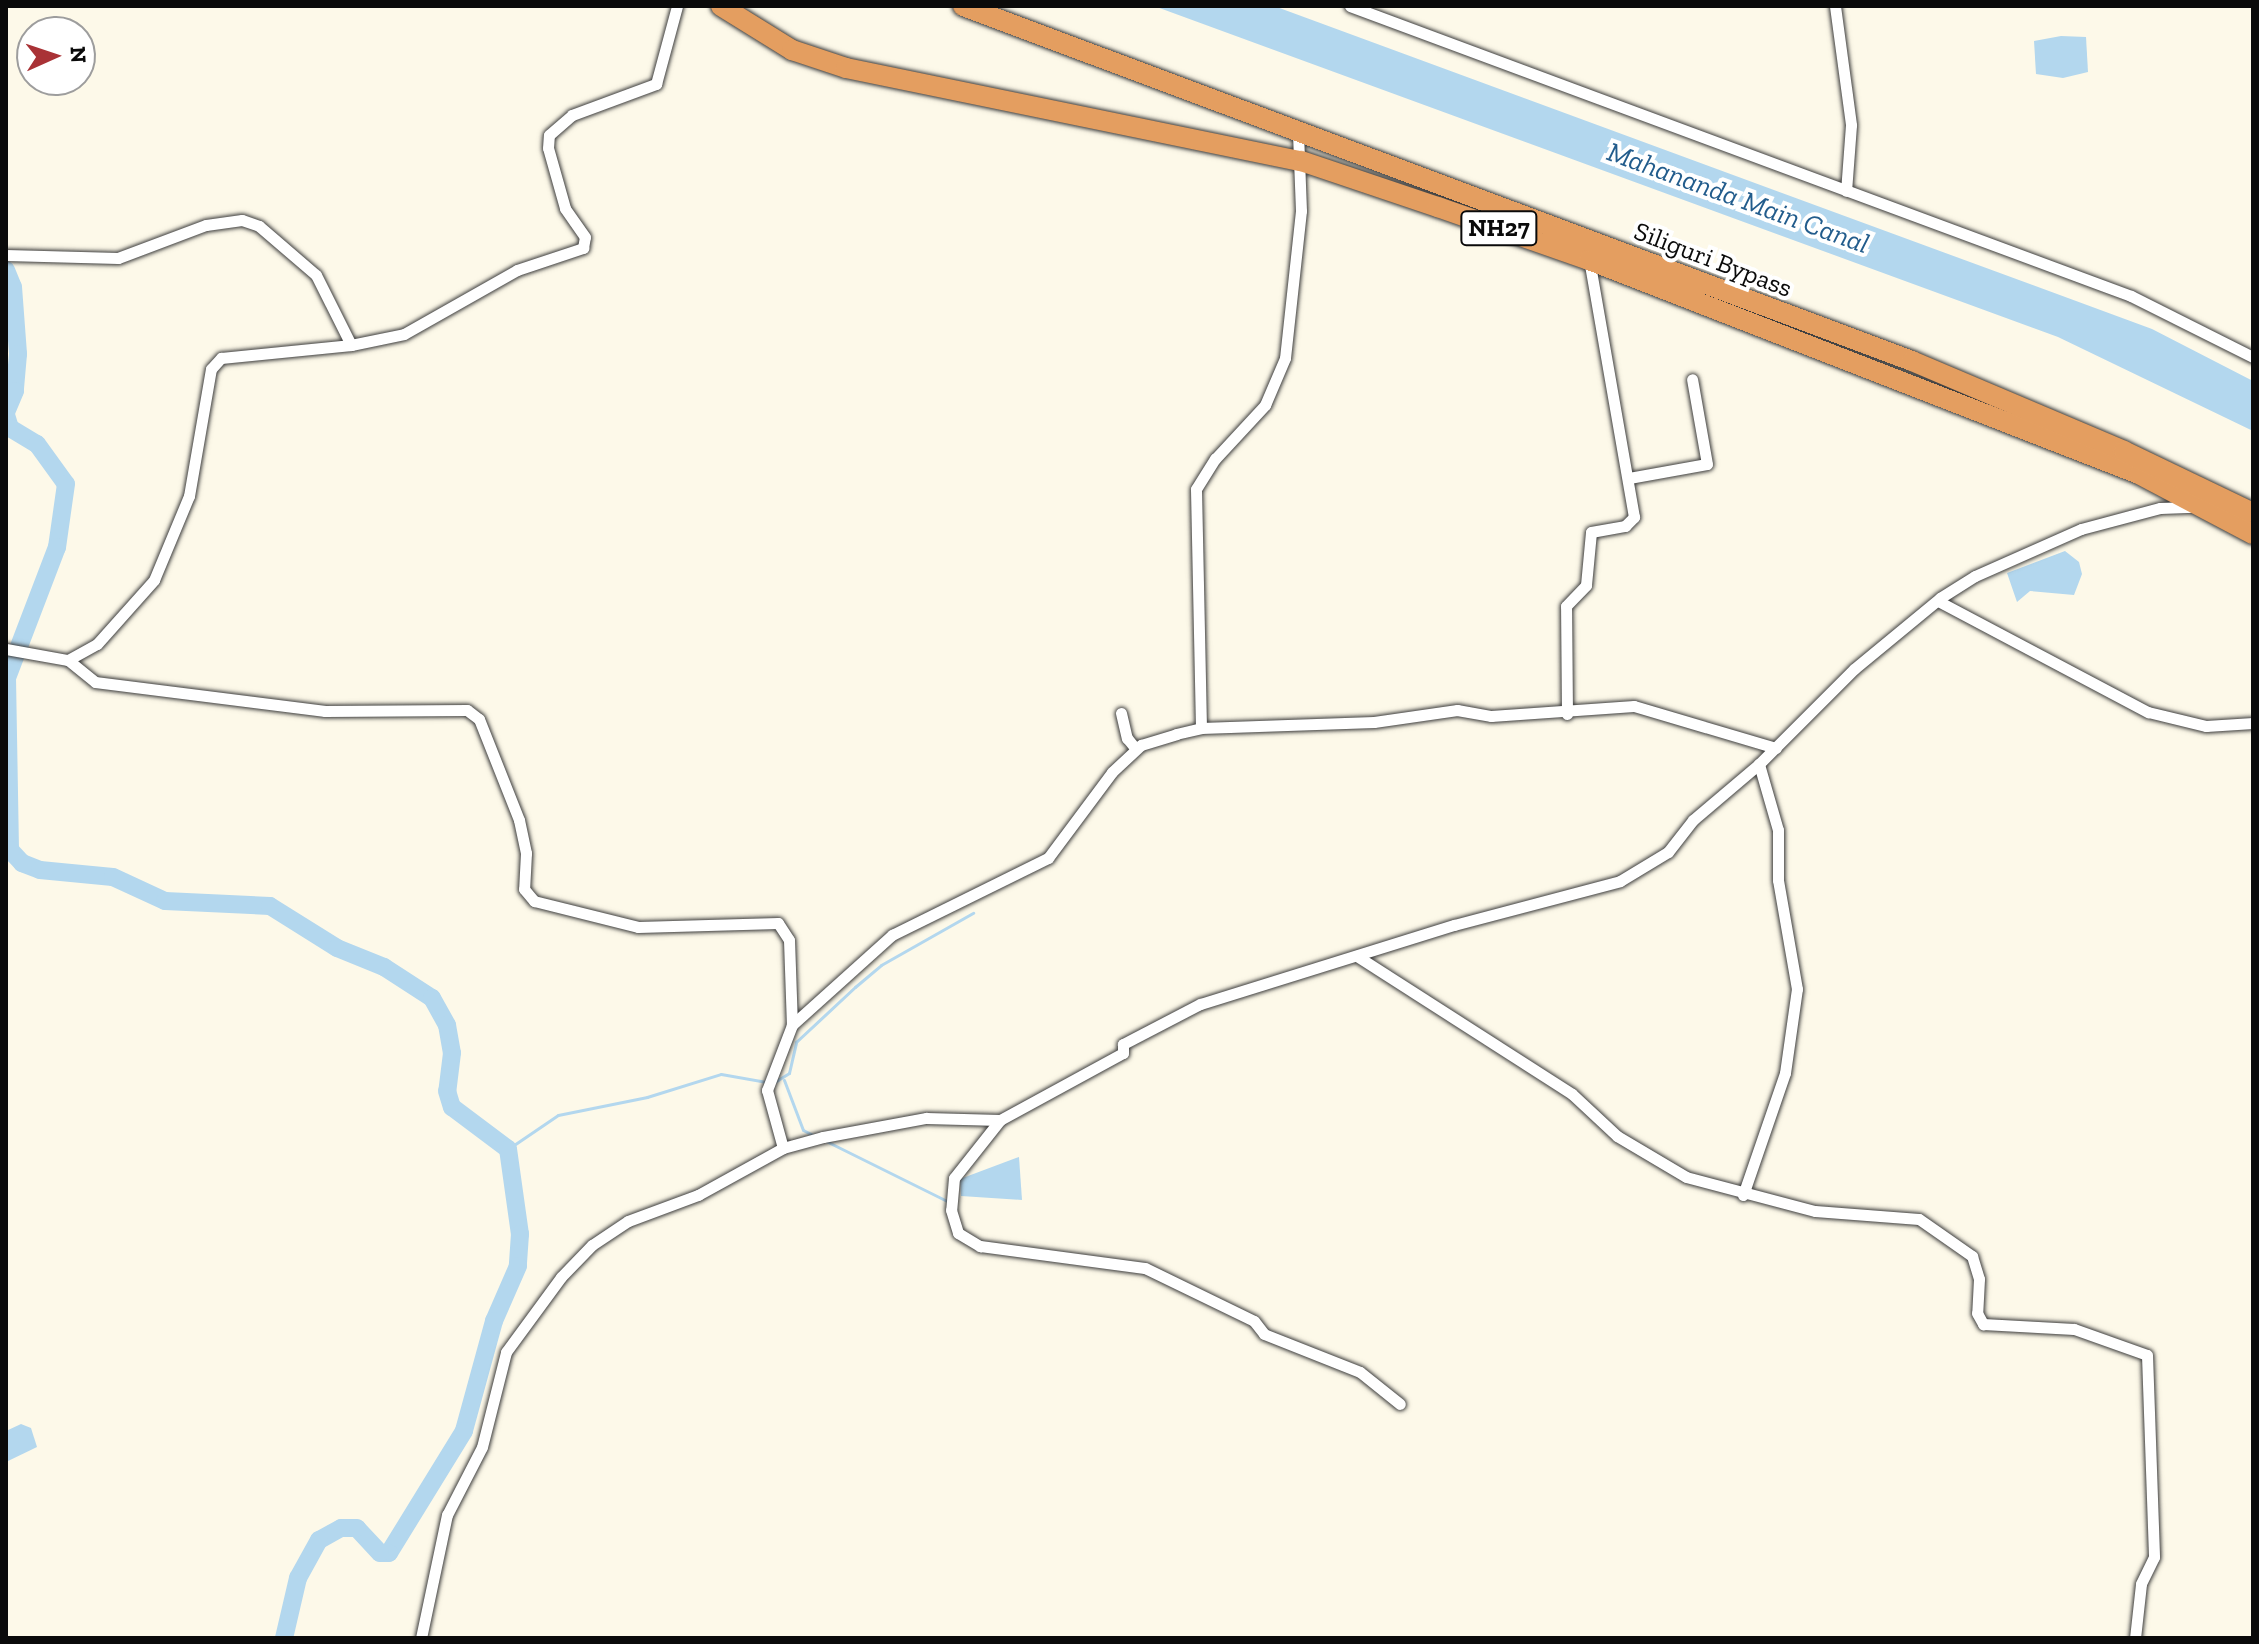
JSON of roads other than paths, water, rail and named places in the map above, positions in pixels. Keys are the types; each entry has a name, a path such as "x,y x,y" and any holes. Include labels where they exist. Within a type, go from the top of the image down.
{"highway":[{"name":"NH27","path":"721,6 792,50 861,73 1301,161 1588,250"},
{"name":"Siliguri Bypass","path":"963,6 1298,132 1588,250 1912,361 2211,500 2250,506"},
{"name":"NH27","path":"2211,500 2253,534"}],"street":[{"path":"68,660 97,644 128,615 167,556 189,496 211,369 221,358 351,345 422,327 517,270 583,248 585,237 565,208 548,148 549,135 572,115 656,84 677,6"},
{"path":"1350,6 2131,296 2253,357"},
{"path":"1835,6 1851,125 1846,191"},
{"path":"1201,728 1196,489 1215,459 1265,405 1285,358 1301,161 1298,132"},
{"path":"6,255 97,262 137,254 206,225 242,220 267,232 316,275 351,345"},
{"path":"1567,714 1566,606 1586,585 1591,532 1625,526 1634,517 1588,250"},
{"path":"1629,478 1707,464 1692,379"},
{"path":"1400,1404 1360,1372 1264,1334 1254,1321 1145,1268 980,1246 958,1233 951,1210 954,1178 1000,1120 1123,1053 1123,1044 1200,1004 1620,881 1668,852 1693,820 1759,764 1854,669 1938,601 1975,576 2081,529 2160,508 2211,500"},
{"path":"1938,601 2148,712 2206,726 2253,723"},
{"path":"6,649 68,660 95,682 325,711 467,710 479,719 519,820 526,853 524,889 534,901 638,927 778,923 789,940 792,1025"},
{"path":"783,1148 767,1090 792,1025 892,935 1048,858 1136,749 1201,728 1374,722 1457,710 1491,716 1567,714 1634,706 1776,748"},
{"path":"1121,713 1127,738 1136,749"},
{"path":"1743,1195 1785,1073 1797,989 1778,880 1778,830 1759,764"},
{"path":"1357,956 1572,1094 1617,1136 1686,1177 1743,1195 1815,1211 1919,1219 1972,1256 1979,1279 1977,1313 1983,1324 2074,1329 2147,1355 2154,1557 2141,1584 2135,1638"},
{"path":"421,1638 447,1515 482,1447 506,1352 592,1245 628,1221 698,1195 783,1148 806,1146 823,1137 926,1118 1000,1120"}],"water":[{"name":"Mahananda Main Canal","path":"1154,6 1274,6 2152,329 2253,381 2253,431 2058,337"},
{"path":"2061,36 2086,37 2088,72 2063,78 2036,74 2034,41"},
{"path":"2065,551 2079,562 2082,574 2074,595 2030,591 2017,602 2007,573"},
{"path":"1019,1157 1022,1200 961,1196 960,1179"},
{"path":"21,1424 31,1428 37,1447 6,1462 6,1431"}],"waterway":[{"path":"6,270 13,287 18,354 15,391 6,412"},
{"path":"6,415 10,428 37,444 66,484 57,547 7,678 10,850 22,863 40,870 113,877 165,901 270,906 337,948 384,967 432,998 447,1025 452,1053 447,1091 452,1107 508,1149 520,1234 518,1266 494,1321 464,1431 389,1553 380,1553 357,1528 341,1528 319,1540 298,1578 284,1638"},
{"path":"773,1083 789,1073 796,1042 855,987 881,965 973,913"},
{"path":"508,1149 558,1115 647,1097 721,1074 766,1082"},
{"path":"784,1080 803,1130 815,1136"},
{"path":"826,1141 947,1201"}]}
